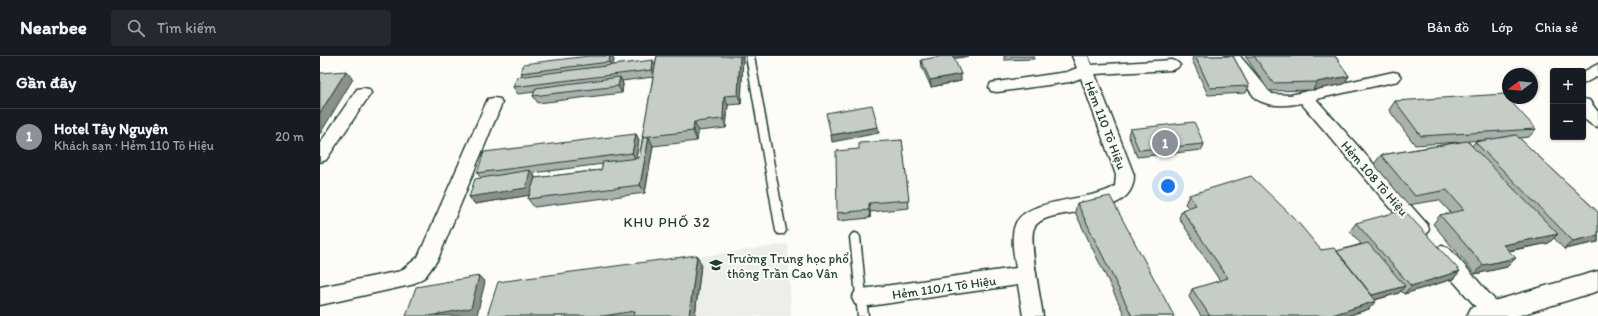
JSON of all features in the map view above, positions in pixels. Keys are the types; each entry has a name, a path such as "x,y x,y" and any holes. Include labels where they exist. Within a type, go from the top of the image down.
{"street":[{"path":"1232,56 1262,95 1268,99 1290,100 1394,77"},
{"path":"997,87 1070,77 1082,63 1172,65"},
{"name":"Hẻm 110 Tô Hiệu","path":"1033,316 1027,275 1024,236 1027,222 1040,215 1108,198 1123,189 1125,184 1125,175 1082,63"},
{"path":"1586,77 1598,69"},
{"path":"320,156 363,93"},
{"name":"Hẻm 108 Tô Hiệu","path":"1305,97 1487,314"},
{"path":"322,299 404,279 413,276 420,269 428,259 494,103"},
{"path":"1586,109 1598,121"},
{"name":"Hẻm 110/1 Tô Hiệu","path":"862,307 1027,275"},
{"path":"1487,314 1598,281"}],"lane":[{"path":"750,56 781,231"},
{"path":"855,237 862,307"}],"shaded area":[{"name":"Trường Trung học phổ thông Trần Cao Vân","path":"788,244 791,316 489,316 499,285"}],"building":[{"path":"589,56 610,56 609,62 521,73 523,64"},
{"path":"657,56 740,56 738,95 724,96 723,119 694,122 693,131 642,137"},
{"path":"942,56 953,56 961,74 930,80 921,60"},
{"path":"1195,56 1233,56 1249,86 1210,88"},
{"path":"1254,56 1335,56 1349,76 1317,82 1273,83"},
{"path":"653,60 652,70 513,87 517,77"},
{"path":"346,71 320,113 320,73"},
{"path":"620,77 618,86 533,96 536,88"},
{"path":"1502,94 1502,104 1513,104 1536,129 1421,136 1395,101"},
{"path":"872,105 878,127 831,135 826,113"},
{"path":"1194,122 1204,144 1139,150 1130,129"},
{"path":"636,134 632,153 477,173 484,152"},
{"path":"1516,135 1598,212 1598,235 1573,241 1475,142"},
{"path":"649,137 640,185 528,199 535,178 601,170 603,162 639,158 643,138"},
{"path":"902,140 909,200 869,203 869,210 837,213 836,151 859,149 859,143"},
{"path":"1467,141 1558,234 1503,245 1516,258 1483,265 1440,215 1464,210 1447,190 1415,196 1381,155"},
{"path":"530,170 526,188 469,197 475,179"},
{"path":"1251,176 1296,220 1321,250 1334,248 1376,301 1329,316 1210,316 1192,289 1228,278 1182,210 1196,205 1189,195"},
{"path":"1110,196 1174,316 1132,316 1077,203"},
{"path":"1404,210 1460,271 1411,286 1356,223"},
{"path":"1368,243 1405,286 1372,295 1337,251"},
{"path":"697,255 689,316 634,316 635,311 603,316 487,316 498,282"},
{"path":"479,276 471,308 430,316 406,316 416,287"}],"place":[{"name":"Hotel Tây Nguyên","path":"1165,143"},
{"name":"Trường Trung học phổ thông Trần Cao Vân","path":"716,265"}],"district":[{"name":"KHU PHỐ 32","path":"667,222"}]}
